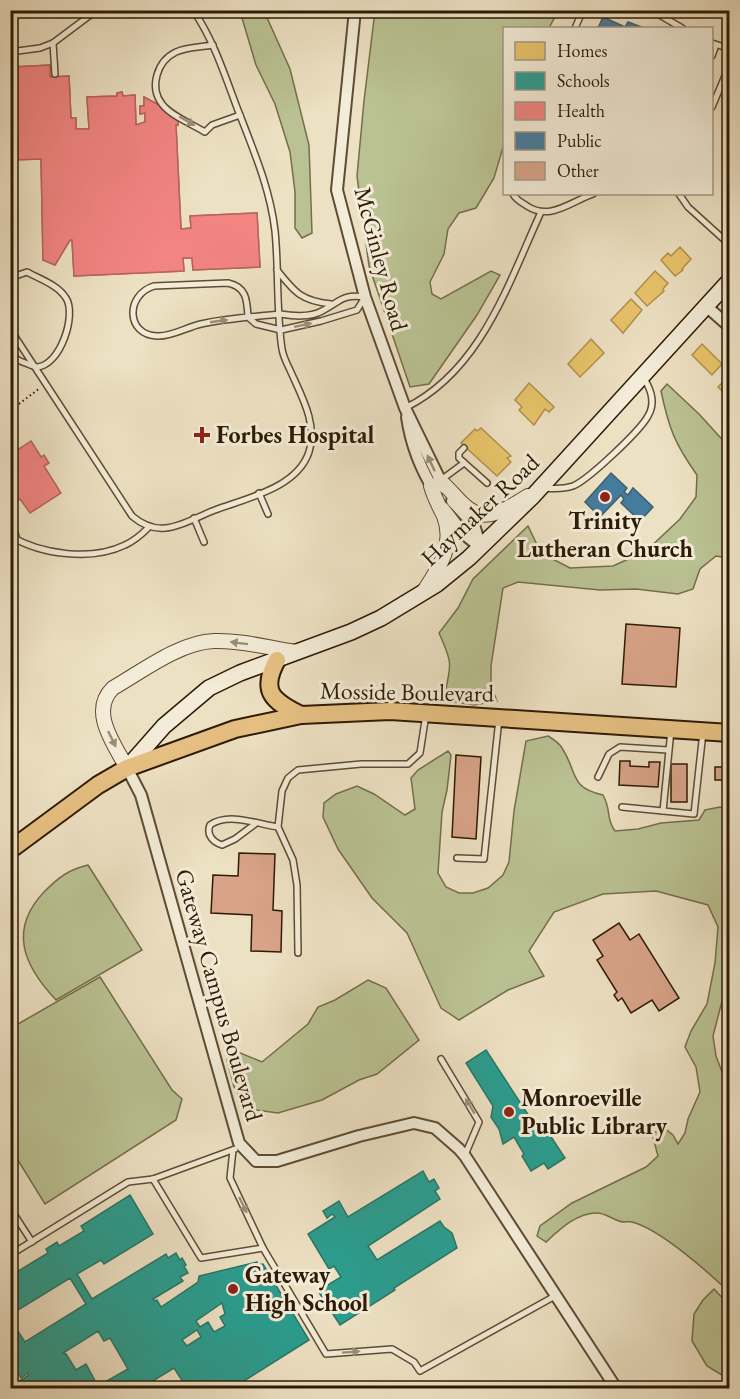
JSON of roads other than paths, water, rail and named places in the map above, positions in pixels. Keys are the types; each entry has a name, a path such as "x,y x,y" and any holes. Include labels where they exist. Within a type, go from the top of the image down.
{"main road":[{"name":"Haymaker Road","path":"127,768 178,712 209,688 240,673 361,627 423,593 481,548 540,488 729,280"},
{"path":"277,660 269,676 270,692 282,706 301,715"},
{"name":"Mosside Boulevard","path":"10,850 98,785 127,768 235,729 301,715 378,711 426,713 729,733"}],"street":[{"name":"McGinley Road","path":"355,10 337,190 365,297 435,483 474,525 481,548"},
{"path":"706,306 729,327"},
{"path":"435,483 472,512 481,514 501,513 540,488"},
{"path":"423,593 443,558 448,535 443,515 436,502 435,483"},
{"path":"127,768 104,721 102,703 113,688 172,654 192,645 211,641 237,641 296,652"},
{"name":"Gateway Campus Boulevard","path":"127,768 141,795 239,1143 238,1148 256,1161 277,1161 359,1136 414,1123 435,1128 465,1156 616,1389"}],"lane":[{"path":"10,52 40,48 53,43 97,10"},
{"path":"10,329 37,367 132,516 148,528 168,529 259,494 292,476 305,462 311,445 310,417 282,352 270,201 213,45 193,10"},
{"path":"575,27 583,10"},
{"path":"651,10 680,27"},
{"path":"53,43 55,74"},
{"path":"714,44 729,49"},
{"path":"213,45 178,51 159,69 155,87 162,104 168,110 205,132 212,125 240,115"},
{"path":"713,102 729,64"},
{"path":"514,195 533,210 541,212 558,210 591,195"},
{"path":"681,195 688,207 729,245"},
{"path":"405,408 440,387 457,371 474,348 490,322 541,212"},
{"path":"277,270 301,297 313,302 331,304"},
{"path":"10,278 27,272 58,289 70,304 71,314 70,323 56,356 49,363 37,367 16,360 10,351"},
{"path":"365,297 350,295 331,304 321,312 297,316 280,314 248,317 191,326 168,334 151,335 143,332 134,318 135,301 146,289 154,286 228,283 238,286 245,294 248,317 256,324 281,330 357,310 365,297"},
{"path":"540,488 558,489 573,486 587,478 634,433 649,415 652,400 651,388 642,376"},
{"path":"464,448 458,456 487,483"},
{"path":"435,483 464,463"},
{"path":"259,494 267,514"},
{"path":"10,516 16,540"},
{"path":"194,518 204,542"},
{"path":"10,536 33,548 65,553 90,553 124,546 148,528"},
{"path":"298,953 297,885 293,860 278,827 282,791 288,778 298,770 361,764 408,764 420,753 426,713"},
{"path":"457,858 483,859 499,717"},
{"path":"663,811 671,728"},
{"path":"622,807 694,814 703,731"},
{"path":"598,777 609,754 620,747 668,750"},
{"path":"255,824 235,839 222,845 210,837 208,829 210,825 220,820 238,820 278,827"},
{"path":"441,1059 479,1122 465,1156"},
{"path":"10,1255 128,1182 153,1179 238,1148"},
{"path":"238,1148 230,1178 263,1248 326,1354 392,1349 414,1362 420,1371 555,1296"},
{"path":"153,1179 201,1258 263,1248"},
{"path":"10,1209 32,1242"}],"place":[{"name":"Forbes Hospital","path":"202,435"},
{"name":"Trinity Lutheran Church","path":"605,497"},
{"name":"Monroeville Public Library","path":"509,1112"},
{"name":"Gateway High School","path":"233,1289"}]}
